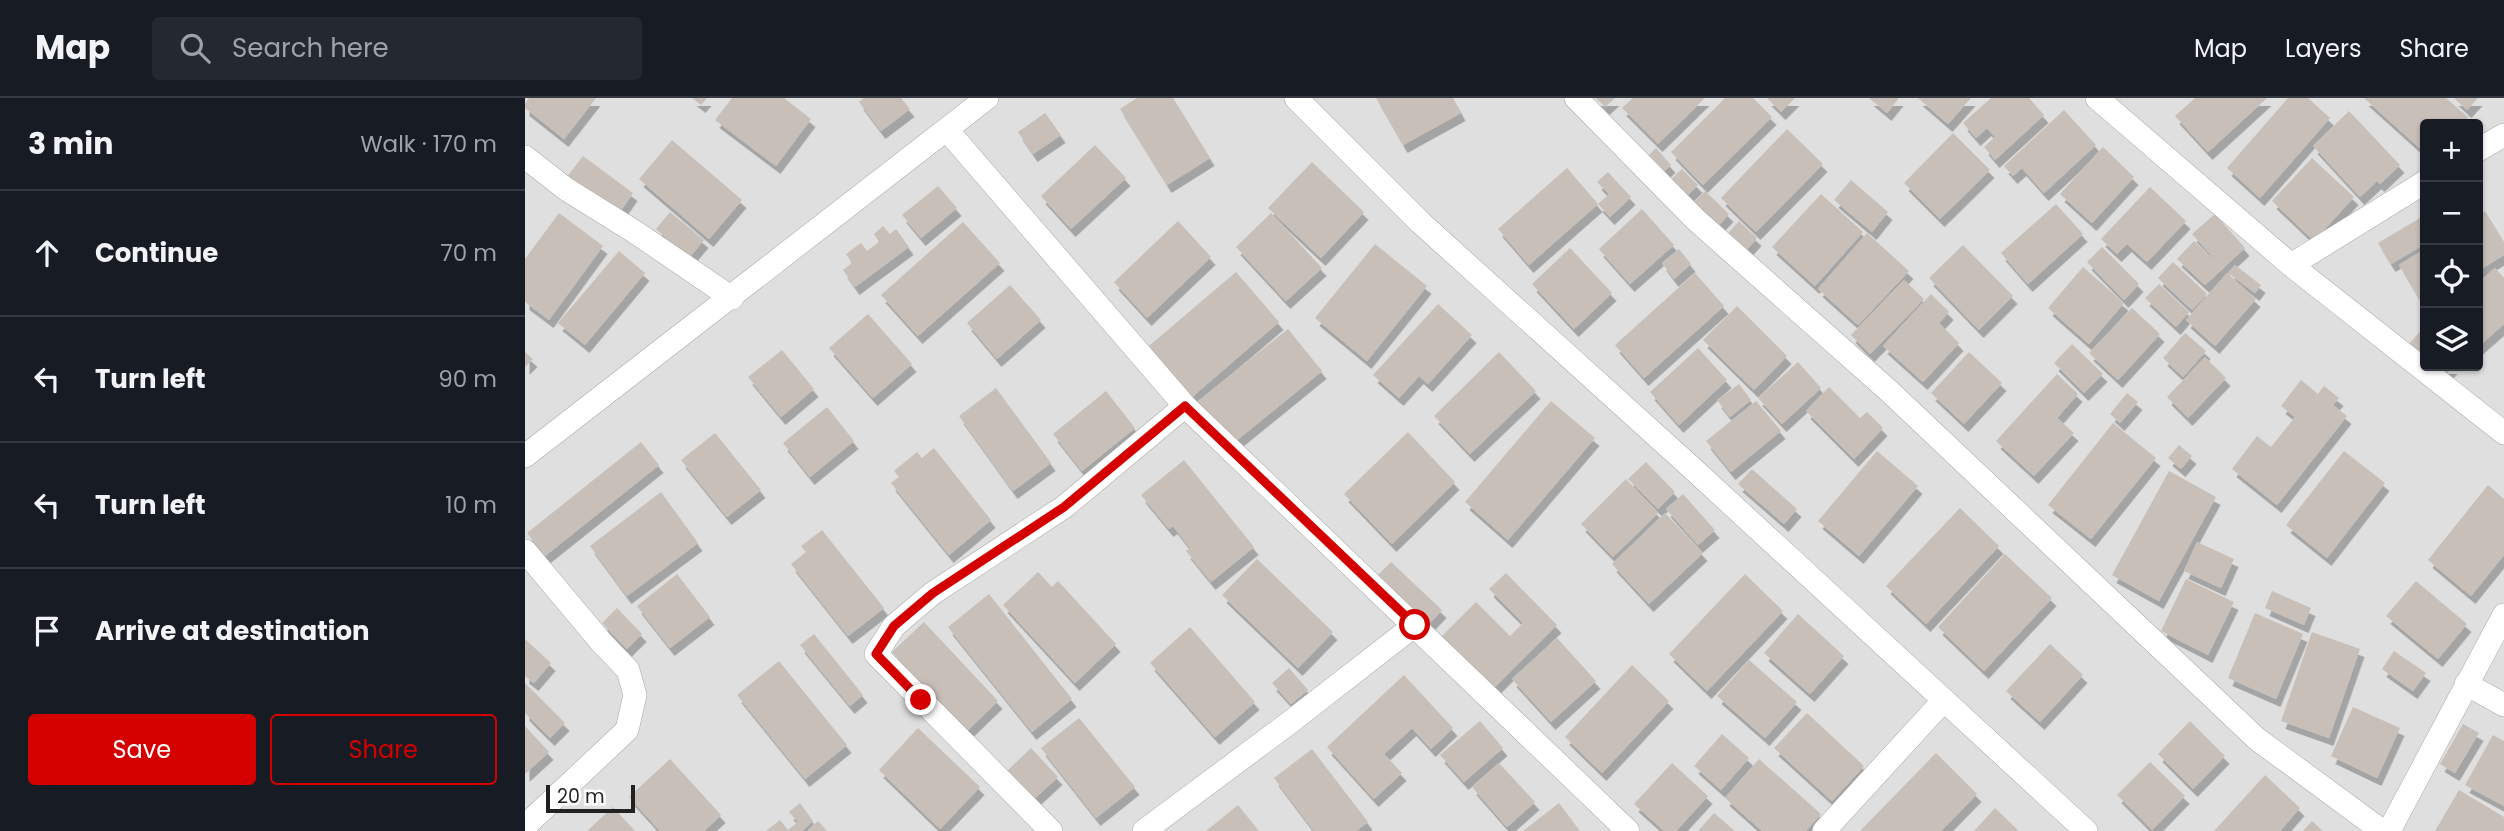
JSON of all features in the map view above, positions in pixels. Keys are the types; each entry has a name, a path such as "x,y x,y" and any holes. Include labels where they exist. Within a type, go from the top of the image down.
{"street":[{"path":"525,456 987,98"},
{"path":"1296,98 1421,223 2086,831"},
{"path":"1576,98 1695,219 1889,391 2257,738 2382,831"},
{"path":"2097,98 2291,265 2504,433"},
{"path":"947,130 1185,406 1628,831"},
{"path":"2483,147 2504,135"},
{"path":"525,157 566,189 635,232 731,298"},
{"path":"2291,265 2420,185"},
{"path":"1051,831 876,654 894,626 933,593 1064,507 1185,406"},
{"path":"525,551 628,670 635,695 627,730 525,826"},
{"path":"2389,831 2504,615"},
{"path":"1144,831 1415,625"},
{"path":"2466,684 2504,705"},
{"path":"1824,831 1944,700"}],"shaded area":[{"path":"525,98 2504,98 2504,831 525,831"}],"building":[{"path":"529,98 596,98 564,139 525,108"},
{"path":"692,98 707,98 701,105"},
{"path":"732,98 784,98 811,119 776,166 715,120"},
{"path":"864,98 901,98 910,109 881,131 859,102"},
{"path":"1137,98 1173,98 1210,158 1167,185 1120,109"},
{"path":"1376,98 1453,98 1461,113 1403,145"},
{"path":"1596,98 1615,98 1605,107"},
{"path":"1633,98 1705,98 1658,144 1622,108"},
{"path":"1725,98 1753,98 1772,117 1703,185 1671,152"},
{"path":"1767,98 1795,98 1781,112"},
{"path":"1869,98 1899,98 1887,113"},
{"path":"1918,98 1971,98 1948,124"},
{"path":"1991,98 2029,98 2044,115 1995,160 1984,147 1995,137 1987,128 1976,138 1963,123"},
{"path":"2195,98 2267,98 2208,152 2175,116"},
{"path":"2288,98 2308,98 2330,118 2260,198 2227,168"},
{"path":"2364,98 2446,98 2468,117 2420,119 2420,148"},
{"path":"2454,98 2478,98 2467,110"},
{"path":"2064,110 2096,145 2044,193 2022,168 2013,176 2004,166"},
{"path":"2349,111 2400,165 2380,184 2377,181 2360,197 2313,146"},
{"path":"1045,113 1061,135 1033,154 1018,132"},
{"path":"1787,129 1823,164 1756,232 1721,198"},
{"path":"1953,133 1990,170 1940,219 1904,183"},
{"path":"672,140 742,200 709,239 639,179"},
{"path":"1095,145 1126,178 1071,229 1041,196"},
{"path":"2103,147 2134,177 2092,223 2060,194"},
{"path":"1656,148 1671,165 1662,173 1647,157"},
{"path":"583,156 633,193 618,215 567,177"},
{"path":"2312,158 2354,197 2314,241 2272,201"},
{"path":"1312,162 1364,212 1321,258 1268,208"},
{"path":"1567,168 1598,204 1529,265 1498,229"},
{"path":"1682,169 1698,185 1684,199 1668,182"},
{"path":"1608,172 1631,197 1610,217 1598,204 1609,194 1597,182"},
{"path":"1851,180 1888,212 1872,232 1834,200"},
{"path":"938,186 957,208 921,238 902,215"},
{"path":"2150,187 2186,221 2147,262 2127,244 2117,254 2101,239"},
{"path":"1705,191 1729,214 1715,229 1691,206"},
{"path":"1821,194 1863,232 1815,286 1772,247"},
{"path":"2056,204 2083,234 2028,284 2001,253"},
{"path":"1642,209 1674,245 1630,284 1599,249"},
{"path":"2485,211 2504,242 2504,255 2483,268 2483,245"},
{"path":"670,212 704,240 689,258 656,229"},
{"path":"559,213 603,246 549,320 525,302 525,259"},
{"path":"1271,213 1322,268 1286,301 1236,247"},
{"path":"2215,214 2245,248 2205,285 2177,259 2194,241 2219,264 2192,234"},
{"path":"2420,218 2420,247 2391,264 2378,243"},
{"path":"1178,221 1211,257 1147,318 1114,282"},
{"path":"1739,221 1757,238 1742,255 1724,238"},
{"path":"963,222 1000,263 918,336 881,295"},
{"path":"883,226 890,234 896,229 909,247 855,287 843,270 852,263 846,254 861,243 867,251 879,242 874,234"},
{"path":"1867,233 1909,271 1858,325 1818,289"},
{"path":"1375,244 1427,286 1367,361 1315,318"},
{"path":"1963,245 2013,296 1979,330 1929,278"},
{"path":"2102,247 2139,284 2124,300 2087,262"},
{"path":"1570,248 1612,293 1574,329 1532,284"},
{"path":"1679,249 1691,264 1674,279 1662,263"},
{"path":"619,251 645,273 585,345 558,323"},
{"path":"2420,252 2420,300 2399,265"},
{"path":"2173,262 2207,294 2192,310 2158,278"},
{"path":"2235,265 2261,285 2255,293 2228,273"},
{"path":"2083,267 2124,303 2089,344 2048,308"},
{"path":"2495,268 2504,278 2504,324 2483,343 2483,308 2483,279"},
{"path":"1236,272 1279,322 1192,397 1149,346"},
{"path":"1695,273 1724,306 1644,378 1615,345"},
{"path":"2227,273 2256,299 2215,346 2186,320"},
{"path":"1904,280 1924,299 1870,354 1851,335"},
{"path":"2159,284 2189,312 2176,327 2145,298"},
{"path":"1010,285 1041,320 997,359 967,323"},
{"path":"1931,294 1949,312 1939,323 1959,343 1923,382 1883,346"},
{"path":"1438,304 1472,335 1428,384 1419,376 1399,398 1373,375"},
{"path":"1737,306 1787,356 1754,390 1703,340"},
{"path":"2132,308 2160,334 2118,380 2089,353"},
{"path":"868,314 912,364 873,398 829,348"},
{"path":"1288,329 1322,371 1231,445 1197,402"},
{"path":"2420,332 2420,356 2408,345"},
{"path":"2185,333 2206,351 2183,377 2163,358"},
{"path":"2072,344 2103,374 2084,393 2054,363"},
{"path":"1698,348 1727,380 1679,425 1650,392"},
{"path":"782,350 814,389 781,417 748,377"},
{"path":"525,352 533,359 525,367"},
{"path":"1499,352 1536,391 1470,454 1434,416"},
{"path":"1969,352 2002,383 1964,424 1931,393"},
{"path":"2205,357 2226,378 2188,418 2167,397"},
{"path":"1798,362 1821,388 1782,424 1758,398"},
{"path":"2057,374 2078,394 2057,418 2074,433 2034,476 1996,441"},
{"path":"2301,380 2318,394 2324,386 2339,398 2333,405 2347,416 2277,505 2232,469 2257,436 2271,447 2295,417 2281,406"},
{"path":"1739,384 1751,400 1730,417 1717,400"},
{"path":"1829,387 1860,418 1867,412 1883,428 1854,459 1806,411"},
{"path":"996,388 1051,463 1013,491 959,416"},
{"path":"1106,391 1135,428 1082,471 1053,434"},
{"path":"2127,393 2138,402 2120,423 2110,414"},
{"path":"1551,401 1595,438 1508,540 1465,502"},
{"path":"1756,401 1781,431 1731,472 1706,441"},
{"path":"827,407 854,441 810,477 783,443"},
{"path":"2113,423 2156,458 2091,539 2048,505"},
{"path":"1408,432 1455,482 1392,544 1344,494"},
{"path":"715,433 761,490 727,517 681,460"},
{"path":"641,442 659,465 545,556 527,533"},
{"path":"2179,445 2192,456 2181,469 2168,458"},
{"path":"934,448 991,520 949,555 891,483 899,477 894,471 917,452 922,458"},
{"path":"1877,451 1918,486 1859,556 1818,521"},
{"path":"2344,451 2385,483 2327,558 2286,525"},
{"path":"1184,460 1254,547 1211,582 1186,551 1190,548 1173,526 1169,529 1141,495"},
{"path":"1646,462 1675,492 1658,509 1628,479"},
{"path":"1752,469 1797,509 1784,524 1738,484"},
{"path":"2169,471 2216,497 2159,601 2112,575"},
{"path":"1626,479 1658,513 1613,557 1581,524"},
{"path":"2488,485 2504,499 2504,555 2471,596 2428,560"},
{"path":"661,492 698,543 627,596 590,546"},
{"path":"1683,494 1715,530 1698,545 1666,509"},
{"path":"1960,508 1999,546 1926,624 1886,586"},
{"path":"1665,513 1703,553 1649,604 1612,564"},
{"path":"822,530 884,608 848,636 791,564 806,552 801,546"},
{"path":"2197,542 2234,559 2221,588 2184,571"},
{"path":"2005,554 2052,598 1984,671 1938,627"},
{"path":"1257,559 1333,632 1298,668 1222,595"},
{"path":"1391,562 1442,610 1426,627 1375,578"},
{"path":"1038,572 1052,587 1058,581 1116,644 1075,683 1003,605"},
{"path":"1506,573 1557,625 1493,689 1441,637 1476,602 1510,636 1523,623 1489,589"},
{"path":"677,574 710,617 670,648 637,606"},
{"path":"1745,574 1783,611 1707,691 1669,654"},
{"path":"2186,579 2234,602 2208,655 2161,631"},
{"path":"2416,581 2467,624 2438,659 2386,616"},
{"path":"2272,591 2311,608 2304,625 2265,608"},
{"path":"989,594 1072,699 1032,732 948,627"},
{"path":"617,608 642,634 627,649 602,623"},
{"path":"2255,613 2303,634 2276,699 2228,678"},
{"path":"1798,614 1844,656 1810,694 1764,653"},
{"path":"924,622 998,701 966,732 892,652"},
{"path":"1190,627 1255,702 1215,737 1150,663"},
{"path":"2312,632 2360,649 2329,738 2281,721"},
{"path":"814,634 863,695 850,706 800,645"},
{"path":"1557,638 1596,681 1551,722 1512,679"},
{"path":"525,639 551,663 534,683 525,676"},
{"path":"2050,644 2083,675 2040,722 2006,691"},
{"path":"2394,651 2426,673 2413,691 2382,669"},
{"path":"1749,660 1797,702 1765,738 1717,696"},
{"path":"779,661 847,745 805,779 737,695"},
{"path":"1632,665 1669,701 1602,773 1565,737"},
{"path":"1289,668 1308,690 1291,704 1272,683"},
{"path":"1404,675 1453,728 1431,749 1412,728 1384,754 1402,773 1374,799 1327,747"},
{"path":"525,683 565,723 550,738 525,713"},
{"path":"2353,707 2400,728 2377,778 2331,756"},
{"path":"1807,713 1864,766 1832,801 1774,748"},
{"path":"1079,718 1135,787 1096,818 1041,748"},
{"path":"1480,721 1503,748 1464,782 1440,755"},
{"path":"2190,721 2225,756 2193,789 2158,754"},
{"path":"2463,724 2479,733 2455,773 2440,764"},
{"path":"525,726 549,752 525,774"},
{"path":"918,728 980,787 940,829 879,770"},
{"path":"1722,734 1749,758 1721,790 1694,766"},
{"path":"2493,735 2504,741 2504,806 2465,785"},
{"path":"1031,748 1058,777 1033,800 1007,771"},
{"path":"1312,749 1368,822 1356,831 1314,831 1274,778"},
{"path":"1936,753 1977,794 1941,831 1860,831"},
{"path":"670,759 721,815 704,831 660,831 629,797"},
{"path":"1759,759 1821,814 1806,831 1762,831 1725,798"},
{"path":"2150,762 2185,796 2152,830 2117,795"},
{"path":"1499,763 1535,802 1507,827 1472,787"},
{"path":"1672,763 1708,796 1676,831 1664,831 1634,804"},
{"path":"2265,775 2300,808 2280,831 2214,831"},
{"path":"2459,790 2504,817 2504,831 2435,831"},
{"path":"800,803 813,821 802,831 766,831 780,820 788,830 798,822 789,812"},
{"path":"1559,803 1580,831 1523,831"},
{"path":"1238,805 1259,831 1206,831"},
{"path":"613,807 635,831 587,831"},
{"path":"1995,808 2019,831 1974,831"},
{"path":"1714,813 1735,831 1698,831"},
{"path":"818,821 827,831 807,831"},
{"path":"2312,821 2323,831 2303,831"}],"route":[{"path":"921,700 876,654 894,626 933,593 1064,507 1185,406 1415,625"}]}
